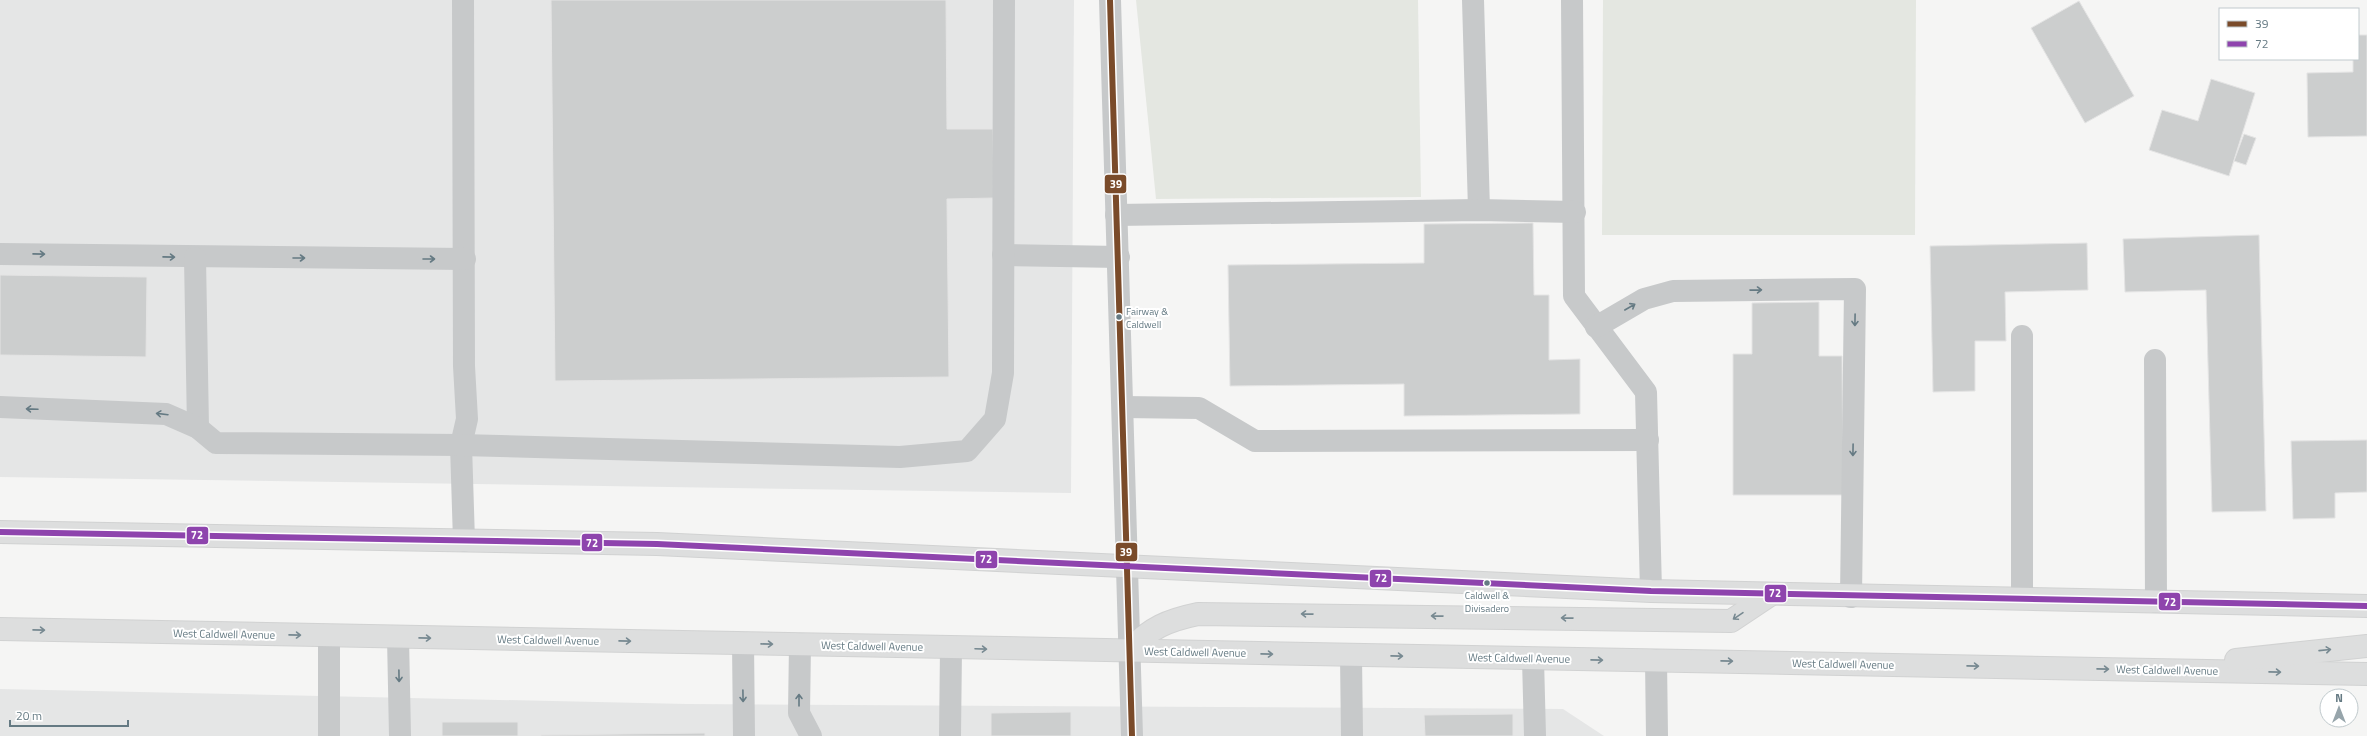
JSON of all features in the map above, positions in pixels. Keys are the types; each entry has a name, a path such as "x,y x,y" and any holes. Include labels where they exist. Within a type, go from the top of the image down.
{"main road":[{"path":"0,532 748,547 1651,591 1851,597 2022,598 2367,606"},
{"path":"1130,650 1143,635 1159,626 1176,618 1198,614 1731,621 1770,595"},
{"name":"West Caldwell Avenue","path":"0,629 951,648 1130,650 1351,656 1656,660 2367,674"},
{"path":"2147,670 2367,646"}],"street":[{"path":"463,0 465,260 464,366 467,419 461,445 464,541"},
{"path":"0,407 166,414 198,428 216,443 461,445 900,457 966,451 995,419 1003,373 1004,0"},
{"path":"1110,0 1116,215 1119,257 1132,736"},
{"path":"1474,0 1479,210"},
{"path":"1572,0 1575,212 1574,296 1646,392 1651,591"},
{"path":"1116,215 1479,210 1575,212"},
{"path":"0,254 196,258 465,260"},
{"path":"1003,255 1119,257"},
{"path":"196,258 198,428"},
{"path":"1596,327 1644,299 1673,291 1855,289 1851,597"},
{"path":"2022,336 2022,598"},
{"path":"2155,360 2156,602"},
{"path":"1123,407 1199,408 1255,441 1648,440"},
{"path":"329,636 329,736"},
{"path":"398,637 400,736"},
{"path":"743,643 744,736"},
{"path":"800,644 799,713 812,736"},
{"path":"950,736 951,648"},
{"path":"1351,656 1352,736"},
{"path":"1532,659 1535,736"},
{"path":"1656,660 1657,736"}],"shaded area":[{"path":"0,0 1074,0 1071,493 0,477"},
{"path":"1136,0 1418,0 1421,197 1156,199"},
{"path":"1603,0 1916,0 1915,235 1602,235"},
{"path":"0,689 687,704 1563,709 1604,736 0,736"}],"building":[{"path":"551,0 946,0 947,129 993,129 994,198 947,199 949,377 555,381"},
{"path":"2079,1 2134,96 2085,123 2031,28"},
{"path":"2359,35 2367,35 2367,136 2308,137 2307,73 2353,72 2353,60 2359,60"},
{"path":"2211,79 2255,93 2229,176 2149,150 2162,110 2198,121"},
{"path":"2244,134 2256,138 2246,165 2234,161"},
{"path":"1533,223 1534,295 1549,295 1549,360 1580,359 1580,414 1404,416 1404,384 1230,386 1228,265 1424,263 1424,224"},
{"path":"2259,235 2266,511 2212,512 2206,290 2125,292 2123,239"},
{"path":"2087,243 2088,290 2005,292 2006,341 1975,341 1975,391 1933,392 1930,246"},
{"path":"0,275 147,277 146,357 0,355"},
{"path":"1819,302 1819,356 1842,356 1843,495 1733,495 1733,354 1752,354 1752,303"},
{"path":"2367,440 2367,492 2335,493 2335,518 2293,519 2291,441"},
{"path":"1071,712 1071,736 991,736 991,713"},
{"path":"1513,714 1513,736 1425,736 1424,715"},
{"path":"442,722 518,722 518,736 442,736"},
{"path":"705,733 705,736 541,736 541,735"}],"transit line":[{"name":"39","path":"1110,0 1132,736"},
{"name":"72","path":"0,532 657,544 1651,591 2367,606"}],"place":[{"name":"Fairway & Caldwell","path":"1119,317"},
{"name":"Caldwell & Divisadero","path":"1487,583"}]}
